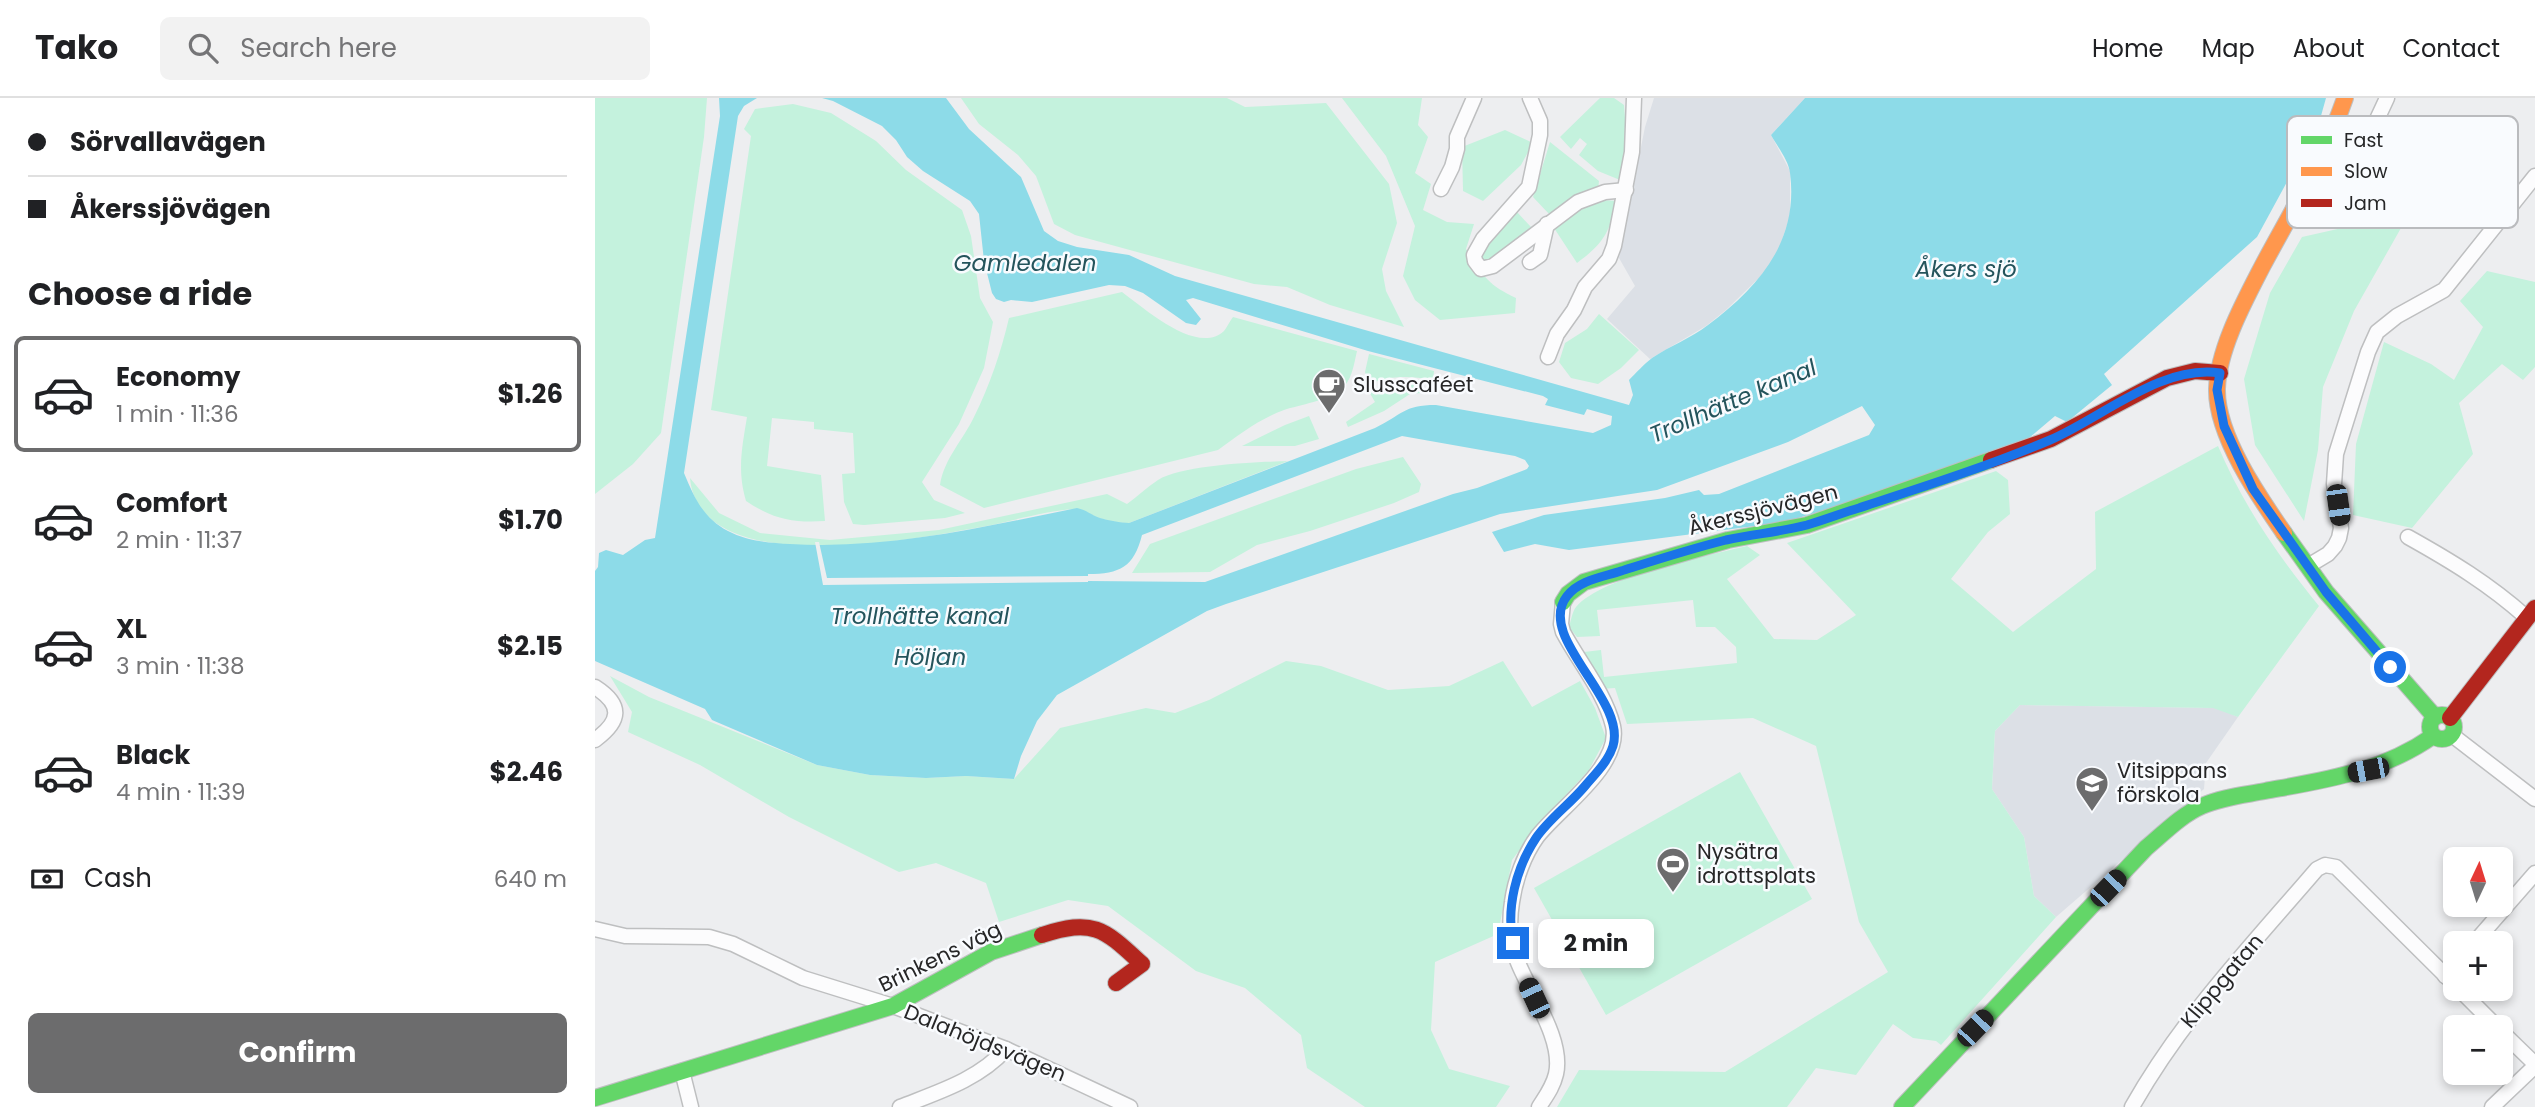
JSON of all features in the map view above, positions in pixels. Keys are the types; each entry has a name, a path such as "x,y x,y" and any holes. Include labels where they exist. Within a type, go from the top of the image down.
{"street":[{"path":"1441,189 1457,149 1457,137 1474,98"},
{"path":"1530,98 1540,121 1540,135 1529,187 1487,233 1474,255 1481,269 1493,266 1577,202 1605,192 1626,190"},
{"path":"2339,116 2345,98"},
{"path":"2379,116 2387,98"},
{"path":"1548,356 1557,334 1574,310 1585,287 1609,259 1614,246 1632,152 1632,99"},
{"path":"2518,197 2535,176"},
{"path":"2287,219 2242,305 2225,349 2217,390 2224,426 2253,489 2326,592 2364,638 2455,727 2452,735 2445,740 2433,736"},
{"path":"1530,262 1540,255 1547,224"},
{"path":"2308,566 2328,554 2339,538 2341,527 2334,484 2336,454 2368,352 2377,332 2397,316 2444,290 2493,228"},
{"name":"Åkerssjövägen","path":"1539,1107 1552,1087 1557,1071 1556,1055 1554,1040 1516,958 1510,928 1512,900 1520,869 1536,838 1602,765 1614,739 1613,727 1598,692 1563,632 1563,603 1567,594 1584,582 1705,546 1807,525 1999,459 2052,439 2167,378 2195,371 2220,373"},
{"path":"2408,537 2530,612 2442,717 2430,725 2433,736"},
{"path":"595,687 610,698 616,710 613,725 595,740"},
{"path":"2452,735 2535,799"},
{"path":"1902,1107 2137,858 2178,821 2201,806 2368,770 2393,762 2433,736"},
{"name":"Klippgatan","path":"2132,1107 2170,1045 2204,999 2318,869 2325,865 2336,867 2443,969"},
{"path":"2484,931 2535,873"},
{"name":"Brinkens väg","path":"595,1098 893,1006 991,952 1076,926 1093,928 1111,935 1142,964 1116,983"},
{"name":"Dalahöjdsvägen","path":"595,929 625,936 709,937 733,944 814,982 893,1006 1006,1049 1130,1107"},
{"path":"2474,1001 2486,1015"},
{"path":"2491,1107 2535,1065 2513,1043"},
{"path":"902,1107 974,1077 992,1065 1006,1049"},
{"path":"682,1071 691,1107"}],"shaded area":[{"path":"1654,98 1805,98 1771,135 1790,171 1790,216 1778,252 1765,272 1726,310 1706,326 1650,359 1607,319 1635,286 1619,258 1645,127"},
{"name":"Vitsippans förskola","path":"2020,705 2218,708 2238,717 2206,763 2204,789 2056,917 2034,896 2024,837 1992,789 1995,731"}],"green space":[{"path":"595,98 707,98 704,137 661,433 633,464 595,494"},
{"path":"961,98 1227,98 1245,107 1326,103 1389,184 1397,223 1382,269 1386,291 1404,327 1330,305 1287,287 1254,284 1075,235 1054,224 1036,176 1018,155 979,124"},
{"path":"1342,98 1422,98 1418,125 1428,137 1415,173 1431,184 1423,210 1447,222 1474,224 1466,249 1486,278 1516,298 1515,313 1440,320 1415,300 1403,276 1415,226 1386,156"},
{"path":"1600,98 1614,98 1624,105 1627,143 1620,180 1598,171 1579,155 1587,144 1580,138 1571,149 1560,137"},
{"path":"793,104 831,113 876,141 906,170 962,210 971,236 980,298 993,322 984,368 959,424 922,482 934,500 965,513 945,518 853,524 844,502 842,474 855,473 853,433 814,429 814,422 772,418 767,466 821,475 825,521 784,518 765,512 746,501 741,469 747,417 711,410 751,136 744,129 755,109"},
{"path":"1505,130 1533,143 1521,165 1483,201 1463,191 1462,147"},
{"path":"1550,142 1599,181 1598,190 1550,215 1533,197"},
{"path":"1601,200 1618,201 1600,243 1577,263 1554,228 1580,205"},
{"path":"1517,212 1531,227 1491,263 1485,265 1480,255 1485,245"},
{"path":"2342,228 2401,228 2354,311 2323,387 2318,450 2304,521 2255,445 2244,379 2270,293 2302,237"},
{"path":"2487,271 2535,282 2535,367 2523,380 2502,364 2459,403 2473,454 2412,528 2353,515 2356,444 2384,342 2431,364 2454,380 2483,327 2460,301"},
{"path":"1122,292 1171,327 1200,338 1213,337 1224,331 1233,317 1357,351 1352,372 1344,387 1335,394 1266,418 1218,450 984,508 940,485 950,458 985,393 1009,318"},
{"path":"1599,314 1639,350 1621,368 1598,384 1571,378 1559,362 1565,343 1587,329"},
{"path":"1369,354 1434,371 1433,380 1401,377 1369,384 1365,372"},
{"path":"1394,384 1415,385 1421,393 1410,394 1384,411 1348,427 1346,422 1375,402 1368,390"},
{"path":"1309,416 1319,439 1295,446 1242,446 1285,425"},
{"path":"2218,446 2262,529 2319,606 2238,717 2213,708 2020,705 1995,731 1992,789 2024,837 2034,896 2056,917 1941,1045 1936,1041 1913,1038 1893,1024 1856,1075 1816,1068 1787,1107 1557,1107 1579,1070 1725,1072 1888,972 1859,922 1816,746 1753,718 1627,724 1615,688 1601,689 1586,664 1584,652 1601,650 1604,677 1737,663 1736,647 1715,627 1696,627 1693,600 1597,610 1600,636 1577,637 1569,627 1576,607 1589,596 1631,577 1747,546 1760,555 1727,579 1774,639 1817,640 1856,615 1787,543 1996,471 2008,480 2010,514 1988,532 1951,579 2013,632 2096,569 2095,512"},
{"path":"1403,457 1421,484 1419,492 1394,503 1310,531 1257,545 1210,572 1132,573 1150,544 1356,469"},
{"path":"1288,461 1129,523 1106,520 1074,509 940,534 855,545 809,546 765,542 728,530 702,510 690,478 719,513 760,533 830,540 939,530 1107,494 1127,504 1158,480 1169,475 1221,465"},
{"path":"1286,661 1321,666 1388,690 1449,686 1503,661 1532,707 1580,681 1595,708 1606,738 1589,770 1540,823 1512,860 1498,934 1435,962 1431,1030 1449,1069 1510,1086 1496,1107 1365,1107 1307,1068 1301,1035 1245,988 1196,971 1108,906 1068,900 999,922 986,883 936,863 899,872 789,817 700,765 628,732 632,712 610,676 649,697 817,765 870,775 1014,779 1060,728 1146,708 1175,713 1209,700"},
{"name":"Nysätra idrottsplats","path":"1740,772 1812,899 1606,1015 1534,888"}],"water":[{"path":"719,98 757,98 744,106 738,116 684,473 706,513 728,531 766,542 826,545 863,544 935,535 1077,508 1100,518 1129,523 1375,428 1403,412 1425,405 1593,433 1611,425 1612,416 1587,409 1584,415 1545,405 1548,399 1543,396 1368,351 1193,298 1186,300 1201,319 1196,325 1186,323 1143,293 1125,286 1109,285 1032,302 1004,302 996,299 984,261 979,214 970,201 923,171 907,157 896,140 882,126 822,98 946,98 969,129 1021,177 1044,231 1058,241 1077,247 1129,255 1175,276 1629,405 1633,395 1629,380 1652,358 1701,330 1727,310 1759,278 1771,260 1788,220 1791,197 1789,168 1771,135 1805,98 2326,98 2321,116 2287,116 2287,182 2257,237 2104,374 2112,385 2067,422 2055,416 2023,443 1874,495 1785,522 1569,550 1535,544 1504,552 1492,532 1544,515 1665,498 1699,490 1704,495 1719,494 1869,435 1875,425 1862,406 1788,442 1657,490 1500,514 1226,604 1207,611 1057,695 1037,721 1014,779 870,775 817,765 712,720 705,709 595,661 595,571 599,553 606,550 623,555 645,540 655,538 720,116","holes":["1402,436 1525,460 1529,466 1527,469 1205,582 1088,581 1088,574 1117,570 1130,561 1142,535"]}],"pier":[{"path":"815,542 819,542 827,578 1088,576 1088,582 823,585"}],"traffic: fast":[{"path":"1563,602 1568,594 1584,582 1728,540 1807,525 1991,460"},
{"path":"2284,533 2326,592 2435,717"},
{"path":"2437,715 2447,715 2454,722 2454,727 2454,732 2447,739 2437,739 2430,732 2430,722 2437,715"},
{"path":"1902,1107 2146,848 2187,814 2225,798 2352,773 2394,758 2433,736"},
{"path":"595,1098 893,1006 991,952 1042,935"}],"traffic: slow":[{"path":"2338,116 2345,98"},
{"path":"2284,533 2252,484 2231,445 2219,407 2217,389 2227,341 2287,221"}],"traffic: jam":[{"path":"1991,460 2051,439 2167,378 2195,371 2220,373"},
{"path":"2450,718 2535,608"},
{"path":"1042,935 1074,927 1086,927 1118,942 1142,964 1116,983"}],"place":[{"name":"Slusscaféet","path":"1329,415"},
{"name":"Vitsippans förskola","path":"2092,813"},
{"name":"Nysätra idrottsplats","path":"1673,894"}],"route":[{"path":"1513,943 1510,928 1512,900 1520,869 1536,838 1577,795 1602,765 1613,746 1613,727 1598,692 1563,632 1561,613 1567,594 1584,582 1728,540 1807,525 1999,459 2052,439 2167,378 2203,370 2220,373 2217,390 2224,426 2253,489 2326,592 2390,667"}],"water label":[{"name":"Gamledalen","path":"1025,263"},
{"name":"Åkers sjö","path":"1966,269"},
{"name":"Trollhätte kanal","path":"1733,401"},
{"name":"Trollhätte kanal","path":"920,616"},
{"name":"Höljan","path":"930,657"}]}
